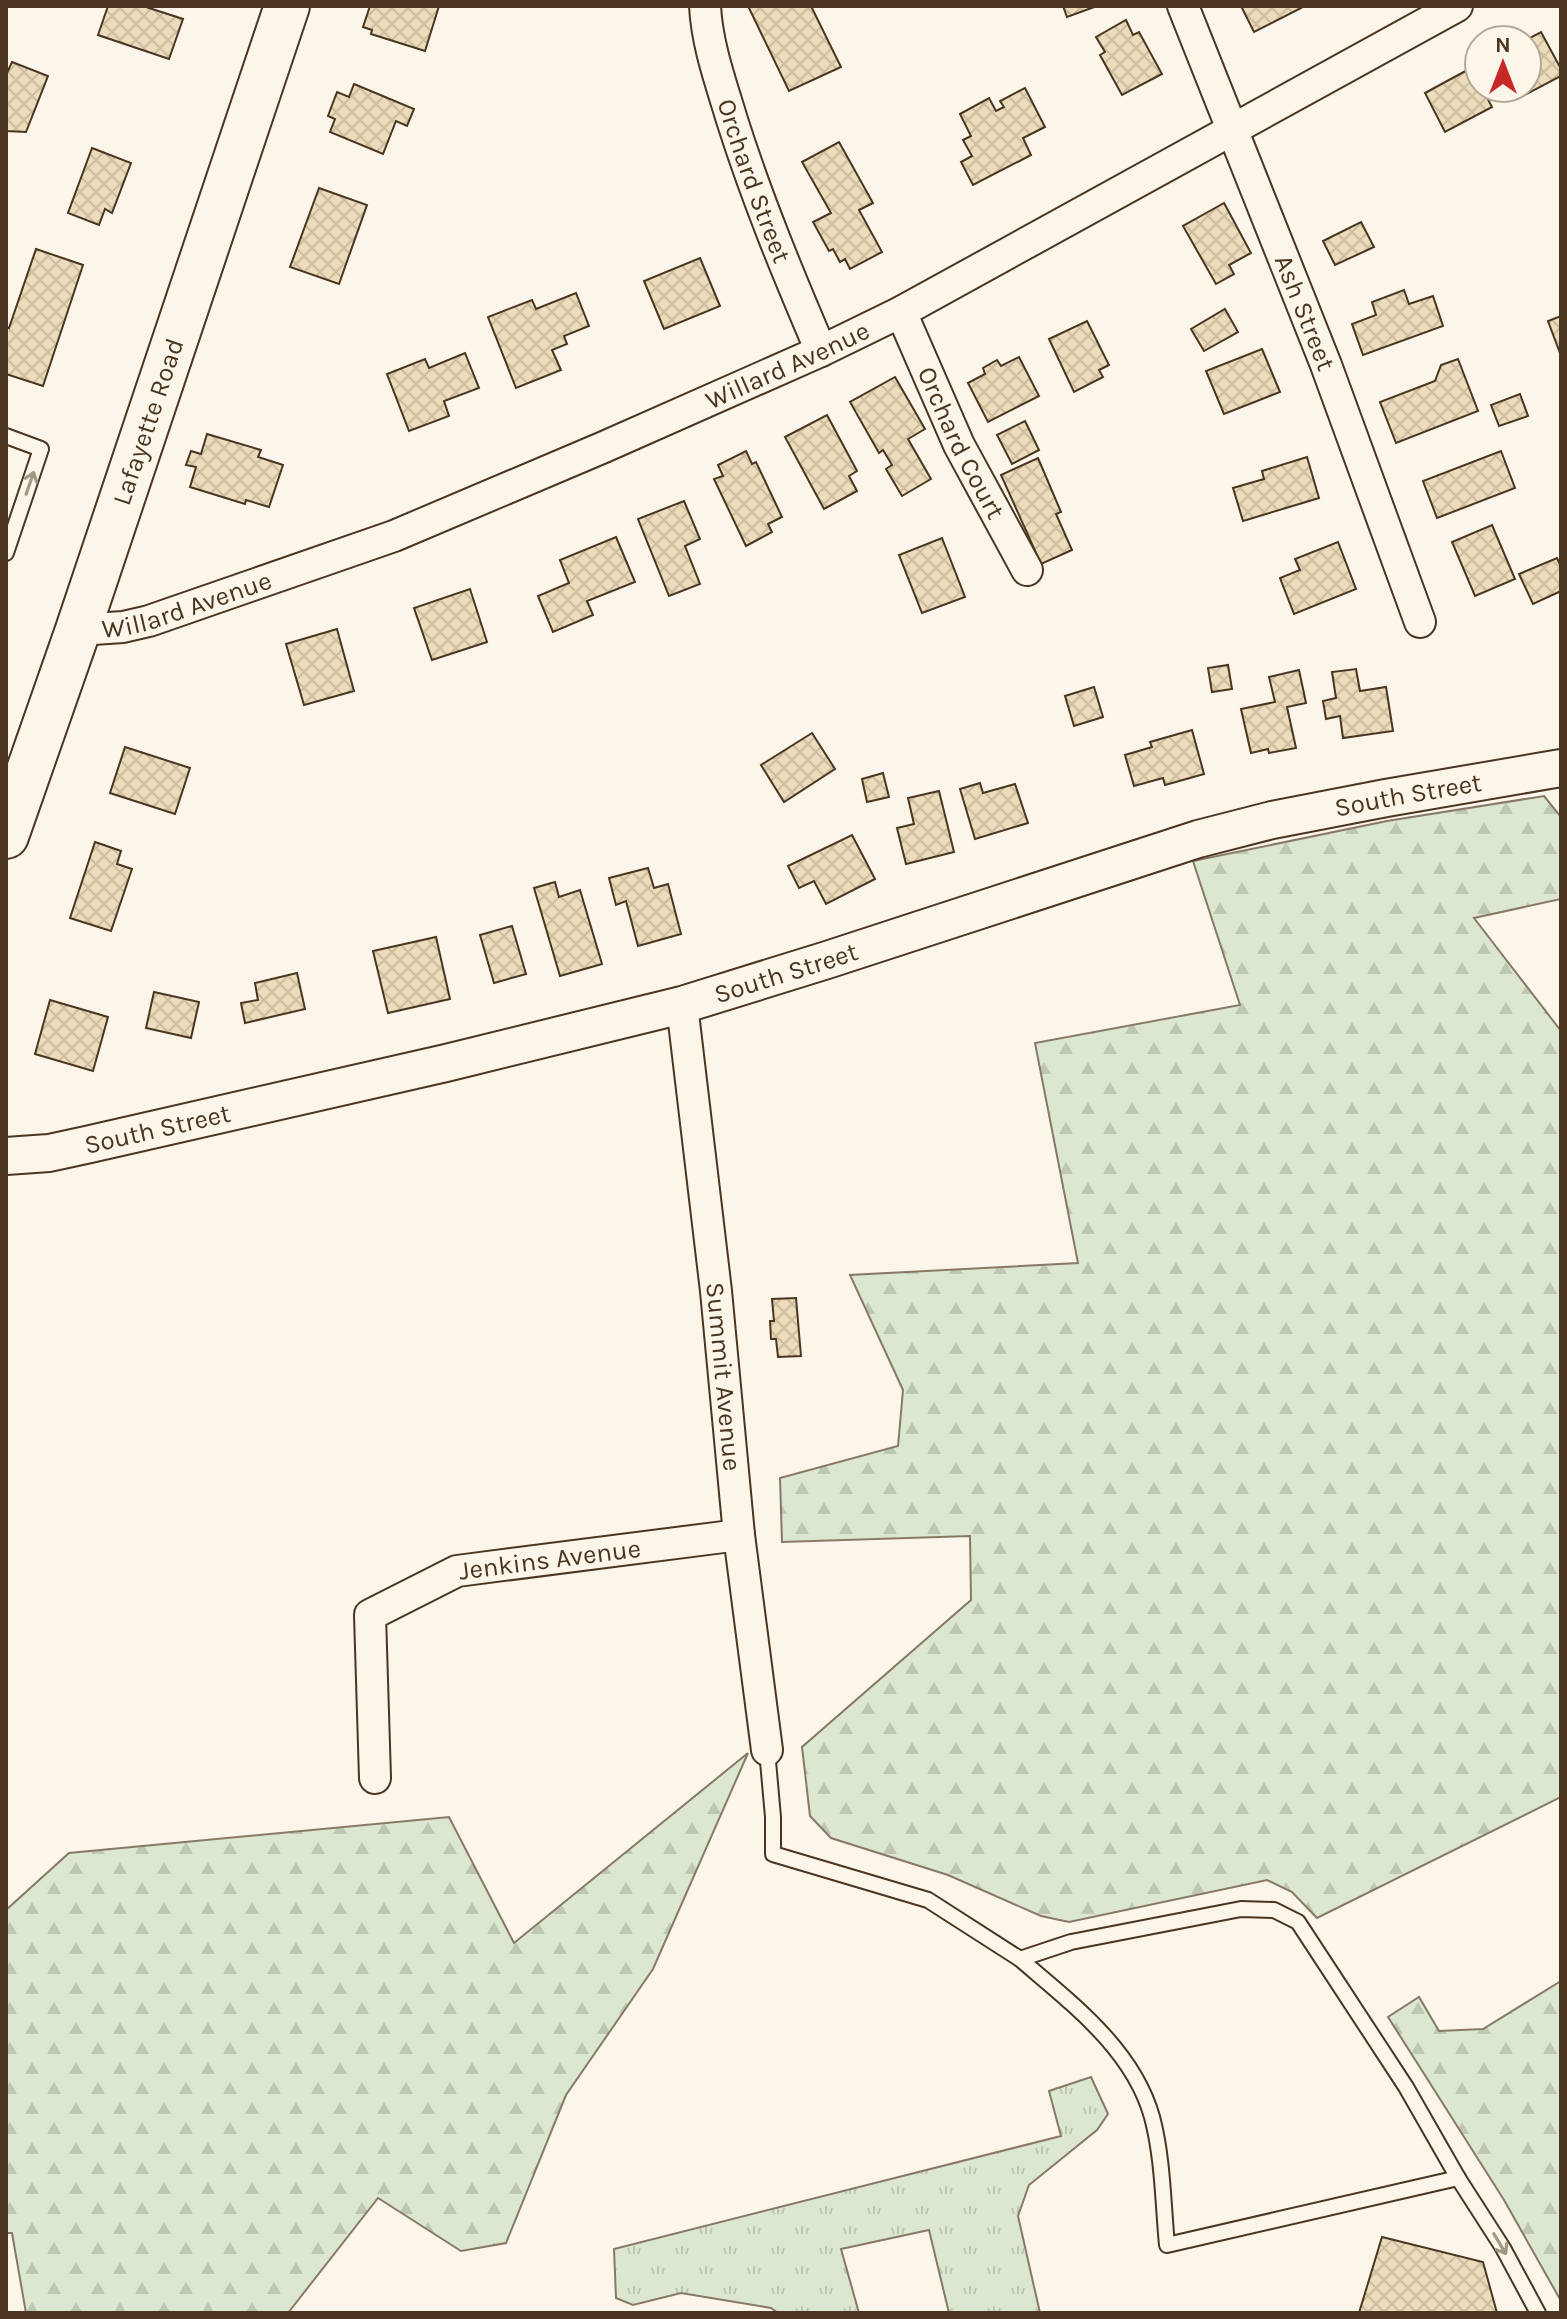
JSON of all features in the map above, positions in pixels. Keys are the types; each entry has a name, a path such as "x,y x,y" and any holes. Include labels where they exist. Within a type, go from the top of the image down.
{"main road":[{"name":"Lafayette Road","path":"6,836 287,6"}],"street":[{"name":"Orchard Street","path":"705,6 718,73 748,169 767,225 821,351"},
{"name":"Ash Street","path":"1183,6 1326,365 1420,622"},
{"name":"Willard Avenue","path":"78,630 123,627 149,621 394,536 821,351 901,312 1457,6"},
{"name":"Orchard Court","path":"901,312 959,445 1027,570"},
{"name":"South Street","path":"6,1156 49,1153 132,1135 536,1042 682,1005 1198,839 1272,820 1561,768"},
{"name":"Summit Avenue","path":"682,1005 716,1291 739,1535 767,1750"},
{"name":"Jenkins Avenue","path":"375,1778 370,1615 457,1571 739,1535"}],"lane":[{"path":"6,436 41,449 6,553"},
{"path":"767,1750 773,1854 928,1900 1020,1959 1087,2016 1136,2079 1152,2115 1167,2245 1458,2178"},
{"path":"1020,1959 1071,1942 1241,1909 1274,1910 1298,1922 1406,2087 1458,2178 1503,2248 1538,2313"}],"green space":[{"path":"1544,796 1561,817 1561,899 1474,918 1561,1031 1561,1797 1317,1918 1292,1892 1267,1880 1069,1922 1041,1916 948,1875 831,1838 810,1816 802,1747 971,1600 970,1536 782,1542 780,1478 898,1446 903,1390 850,1275 1078,1263 1035,1043 1240,1005 1193,861 1387,821"},
{"path":"748,1753 653,1969 566,2095 506,2243 461,2251 378,2198 288,2313 26,2313 12,2233 6,2233 6,1910 69,1853 449,1817 514,1943"},
{"path":"1561,1981 1561,2301 1504,2200 1388,2017 1419,1997 1439,2031 1483,2029"},
{"path":"1091,2077 1108,2114 1097,2130 1029,2185 1018,2216 1040,2313 949,2313 929,2230 841,2249 859,2313 778,2313 771,2308 681,2293 633,2305 616,2298 614,2249 1061,2136 1049,2091"}],"building":[{"path":"108,6 143,6 183,19 169,59 98,35"},
{"path":"370,6 439,6 425,51 371,34 372,30 363,27"},
{"path":"748,6 811,6 841,67 789,91"},
{"path":"1063,6 1097,6 1067,17"},
{"path":"1241,6 1300,6 1301,8 1254,32"},
{"path":"1126,20 1133,35 1139,32 1162,74 1122,95 1100,55 1105,52 1096,37"},
{"path":"1543,36 1561,69 1561,76 1543,85"},
{"path":"12,62 48,76 26,132 6,131 6,75"},
{"path":"1463,72 1463,104 1490,104 1492,107 1445,132 1425,93"},
{"path":"354,84 414,109 407,126 396,121 383,154 330,132 335,119 328,116 337,92 349,97"},
{"path":"1025,88 1045,127 1023,138 1031,155 973,185 961,162 972,156 963,140 971,136 960,114 989,98 996,111 1004,107 1000,101"},
{"path":"839,142 873,203 859,210 882,252 850,269 845,259 840,262 833,249 829,251 813,222 831,213 802,162"},
{"path":"92,148 131,163 112,213 105,209 99,225 68,213"},
{"path":"319,188 367,205 339,284 290,267"},
{"path":"1224,203 1251,253 1229,265 1234,274 1216,284 1183,226"},
{"path":"1361,222 1374,247 1335,265 1323,241"},
{"path":"36,249 83,265 43,386 6,374 6,327 9,328"},
{"path":"700,258 720,306 664,329 644,281"},
{"path":"1404,290 1409,304 1433,296 1443,326 1363,355 1352,324 1376,315 1372,302"},
{"path":"576,293 589,326 564,336 567,344 552,350 561,370 516,388 488,317 532,300 536,309"},
{"path":"1225,309 1238,332 1204,351 1191,329"},
{"path":"1561,316 1561,356 1548,321"},
{"path":"1087,321 1109,365 1099,370 1103,377 1074,392 1049,339"},
{"path":"1262,349 1280,392 1224,414 1206,371"},
{"path":"465,353 479,388 444,401 449,416 409,431 387,374 425,359 429,368"},
{"path":"1019,357 1039,396 988,422 968,383 985,374 983,368 997,360 1001,366"},
{"path":"1458,359 1478,411 1396,443 1380,402 1435,381 1441,365"},
{"path":"895,377 925,429 908,439 931,479 902,496 886,469 892,465 883,450 879,453 850,402"},
{"path":"1520,394 1528,416 1499,426 1491,405"},
{"path":"827,415 857,471 849,476 857,491 824,509 785,437"},
{"path":"1025,421 1039,450 1012,464 997,435"},
{"path":"207,434 261,450 258,457 283,465 269,507 246,500 245,504 190,487 196,467 186,465 191,451 201,454"},
{"path":"746,451 752,464 756,462 782,517 768,524 772,532 746,546 714,479 723,476 718,465"},
{"path":"1501,451 1515,488 1437,518 1423,481"},
{"path":"1307,457 1319,498 1243,521 1233,488 1264,479 1262,471"},
{"path":"1038,458 1061,512 1056,514 1072,550 1041,564 1001,475"},
{"path":"684,501 700,539 685,546 700,584 669,596 638,519"},
{"path":"1492,525 1515,579 1475,596 1452,542"},
{"path":"616,537 635,582 587,601 593,615 553,632 538,596 569,583 560,560"},
{"path":"942,538 965,597 922,613 899,555"},
{"path":"1338,542 1356,589 1294,614 1280,578 1300,570 1295,559"},
{"path":"1557,558 1561,567 1561,591 1533,604 1519,574"},
{"path":"470,589 487,642 432,660 414,608"},
{"path":"337,629 354,691 304,705 286,644"},
{"path":"1228,665 1232,689 1212,692 1208,668"},
{"path":"1356,669 1360,691 1386,687 1393,731 1343,738 1340,716 1326,719 1323,701 1336,698 1332,672"},
{"path":"1299,670 1306,703 1287,707 1296,748 1251,753 1241,709 1275,702 1269,677"},
{"path":"1094,687 1103,717 1074,726 1065,696"},
{"path":"1192,730 1204,774 1165,785 1163,778 1134,786 1125,755 1152,747 1150,742"},
{"path":"812,733 835,769 784,802 761,765"},
{"path":"125,747 190,768 175,814 110,793"},
{"path":"883,773 889,797 867,802 862,779"},
{"path":"980,783 983,793 1015,784 1028,823 975,839 960,789"},
{"path":"939,791 954,852 906,864 897,828 914,824 908,798"},
{"path":"852,835 875,879 826,904 814,881 799,888 788,866"},
{"path":"95,842 121,851 117,864 132,869 111,931 70,918"},
{"path":"648,868 654,888 668,884 681,934 638,946 626,901 616,905 609,878"},
{"path":"555,882 559,897 580,890 602,964 560,976 534,888"},
{"path":"512,926 526,974 494,983 480,935"},
{"path":"436,937 450,999 388,1013 373,951"},
{"path":"297,973 305,1009 245,1023 241,1003 258,1000 255,983"},
{"path":"154,992 199,1002 191,1038 146,1028"},
{"path":"50,1000 108,1017 93,1071 35,1054"},
{"path":"796,1298 801,1356 778,1357 776,1339 771,1339 770,1321 774,1321 772,1299"},
{"path":"1382,2237 1483,2262 1497,2313 1359,2313"}]}
